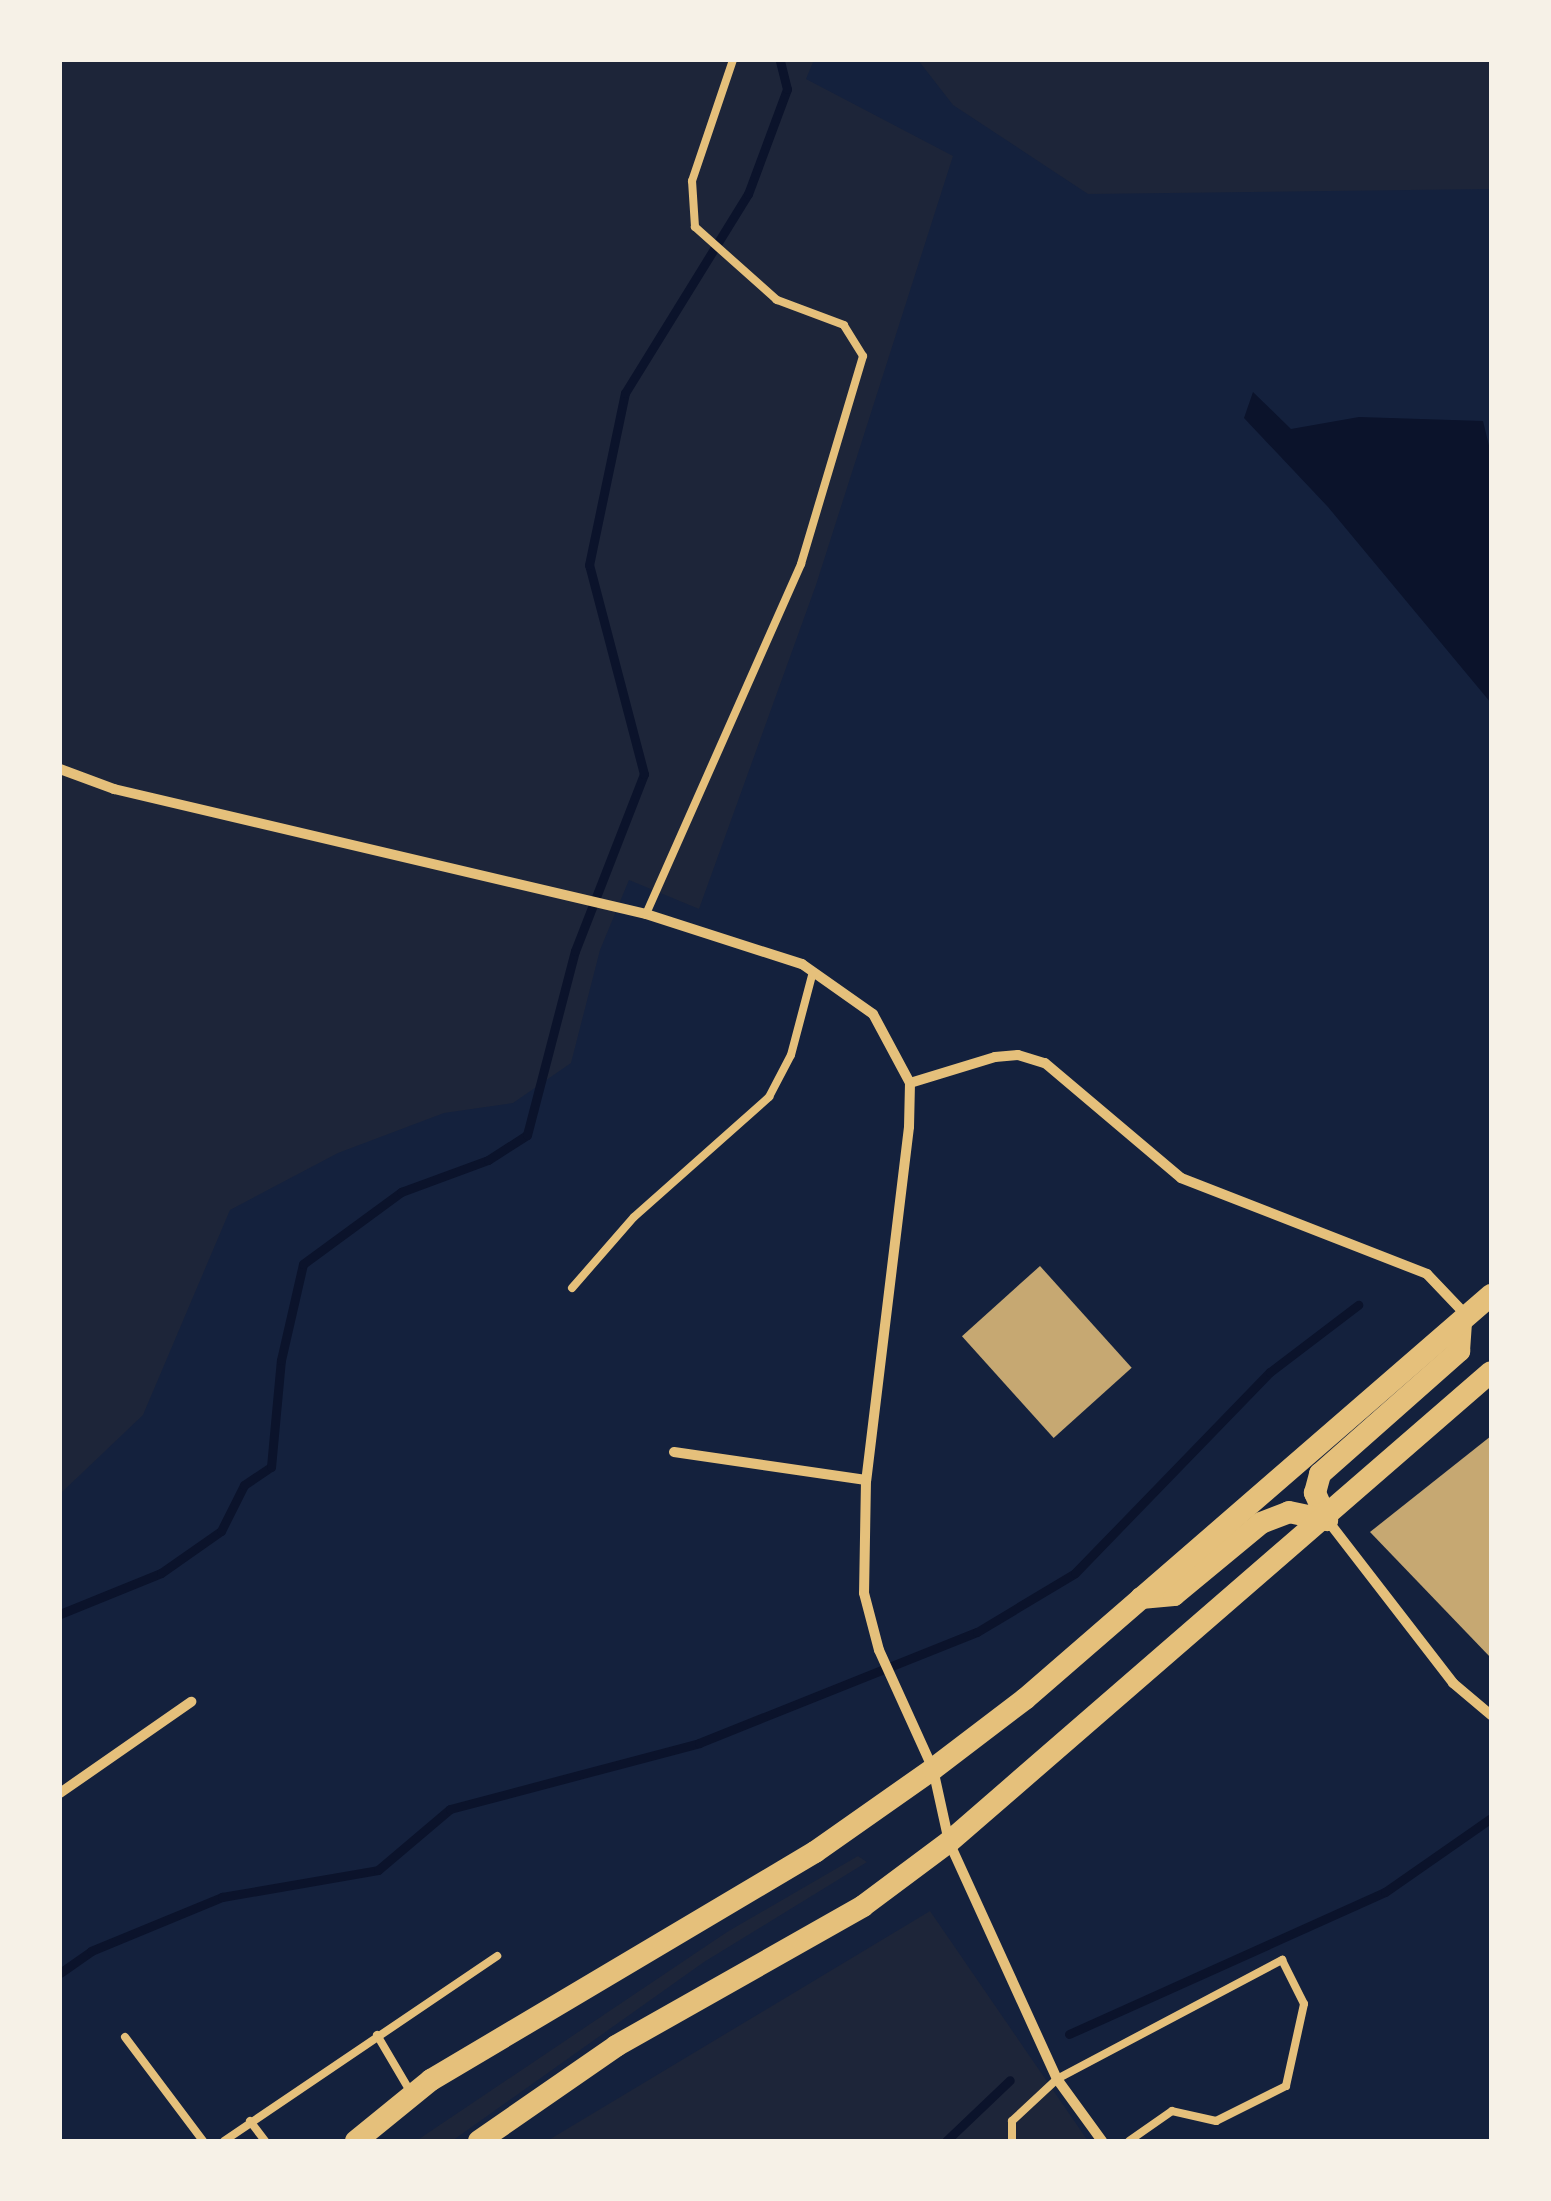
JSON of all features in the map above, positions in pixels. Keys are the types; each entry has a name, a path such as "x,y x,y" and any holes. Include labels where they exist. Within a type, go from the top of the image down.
{"highway":[{"path":"356,2141 412,2095 816,1852 933,1769 1140,1598 1491,1295"},
{"path":"1328,1520 1316,1493 1320,1474 1459,1351 1465,1320"},
{"path":"478,2141 616,2046 863,1906 949,1842 1328,1520 1491,1372"},
{"path":"1140,1598 1174,1595 1262,1523 1289,1512 1328,1520"}],"street":[{"path":"60,769 114,789 566,891 646,914 813,972 873,1014 910,1083 866,1480 864,1592 879,1650 933,1769 949,1842 1057,2078 1102,2141"},
{"path":"910,1083 996,1057 1018,1055 1045,1064 1181,1178 1426,1274 1465,1320"},
{"path":"674,1452 866,1480"},
{"path":"1328,1520 1453,1682 1491,1716"},
{"path":"60,1793 191,1702"}],"lane":[{"path":"646,914 800,564 863,356 844,325 777,300 696,227 692,181 733,60"},
{"path":"572,1288 634,1216 769,1096 791,1055 813,972"},
{"path":"224,2141 497,1956"},
{"path":"1012,2141 1012,2121 1057,2078 1282,1960 1304,2004 1286,2086 1216,2121 1172,2111 1128,2141"},
{"path":"377,2035 412,2095"},
{"path":"125,2037 203,2141"},
{"path":"250,2121 265,2141"}],"shaded area":[{"path":"60,60 814,60 806,79 953,156 816,585 699,909 629,880 600,950 571,1063 513,1103 444,1113 338,1153 230,1210 143,1415 60,1494"},
{"path":"918,60 1491,60 1491,189 1088,194 953,105"},
{"path":"1253,392 1291,429 1359,417 1483,421 1491,454 1491,703 1328,507 1244,418"},
{"path":"858,1856 867,1862 704,1962 452,2141 416,2141 727,1932"},
{"path":"930,1911 1088,2141 547,2141"}],"building":[{"path":"1040,1266 1132,1368 1054,1438 962,1336"},
{"path":"1491,1436 1491,1658 1370,1532"}],"waterway":[{"path":"60,1614 161,1573 221,1531 244,1485 271,1467 281,1360 303,1264 401,1192 488,1160 527,1135 575,951 644,774 589,565 625,393 748,194 787,89 780,60"},
{"path":"60,1973 91,1951 222,1897 378,1870 450,1809 699,1743 977,1632 1075,1573 1270,1372 1358,1305"},
{"path":"1069,2034 1385,1892 1491,1818"},
{"path":"946,2141 1010,2080"}]}
